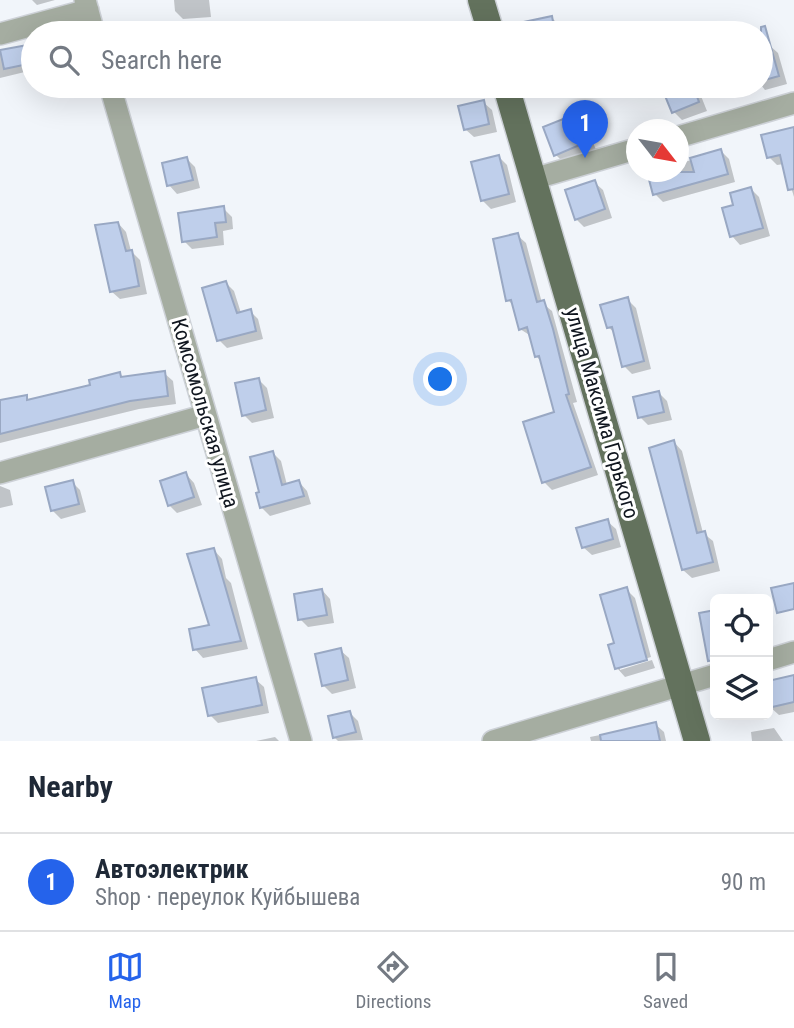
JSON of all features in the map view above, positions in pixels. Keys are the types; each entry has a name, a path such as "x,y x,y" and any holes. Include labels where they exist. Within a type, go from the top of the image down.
{"main road":[{"path":"481,0 487,21"},
{"name":"улица Максима Горького","path":"509,98 697,741"}],"street":[{"path":"39,21 86,5"},
{"path":"0,34 21,27"},
{"name":"Комсомольская улица","path":"114,98 301,741"},
{"path":"689,134 794,103"},
{"path":"533,179 626,152"},
{"path":"0,473 206,415"},
{"path":"773,658 794,652"},
{"path":"493,741 710,676"}],"building":[{"path":"552,16 553,21 528,21"},
{"path":"21,46 21,65 4,69 0,50"},
{"path":"773,55 779,76 773,78"},
{"path":"666,98 698,98 699,102 672,113"},
{"path":"484,100 489,124 464,130 458,106"},
{"path":"578,113 589,141 554,156 543,127"},
{"path":"794,127 794,189 788,190 780,155 767,158 761,135"},
{"path":"721,149 728,174 653,195 650,182 689,182 689,172 694,172 690,158"},
{"path":"499,155 509,194 481,201 471,162"},
{"path":"187,157 193,180 167,186 162,163"},
{"path":"595,180 605,209 575,220 565,190"},
{"path":"751,187 763,228 730,237 722,208 733,205 730,193"},
{"path":"224,206 226,222 215,223 217,237 182,242 178,213"},
{"path":"118,222 126,251 132,250 139,286 110,292 95,225"},
{"path":"518,233 537,302 544,300 569,394 566,395 591,467 542,483 523,422 554,412 539,356 535,357 527,327 519,330 511,300 506,301 493,239"},
{"path":"226,281 237,313 251,309 256,331 217,341 202,288"},
{"path":"628,297 644,361 622,367 612,327 607,328 600,305"},
{"path":"165,371 168,396 130,401 0,434 0,400 27,395 27,400 90,385 89,380 120,372 121,377"},
{"path":"259,378 266,410 242,416 235,383"},
{"path":"659,391 664,412 638,418 633,397"},
{"path":"674,440 697,533 705,531 713,562 682,570 649,448"},
{"path":"273,451 282,485 299,480 304,496 260,508 250,457"},
{"path":"186,472 194,497 168,506 160,481"},
{"path":"73,480 79,504 51,511 45,487"},
{"path":"608,519 613,539 582,548 576,528"},
{"path":"214,548 241,641 193,650 189,629 209,625 187,554"},
{"path":"794,583 794,609 777,613 771,588"},
{"path":"627,587 647,660 615,669 608,645 614,643 600,595"},
{"path":"322,589 327,615 298,620 294,594"},
{"path":"710,611 710,661 708,661 699,613"},
{"path":"341,648 348,680 322,686 315,654"},
{"path":"794,675 794,702 773,707 773,680"},
{"path":"256,677 262,705 208,716 202,688"},
{"path":"350,711 356,732 333,738 328,716"},
{"path":"656,722 660,741 601,741 600,735"}],"place":[{"name":"Автоэлектрик","path":"585,158"}]}
